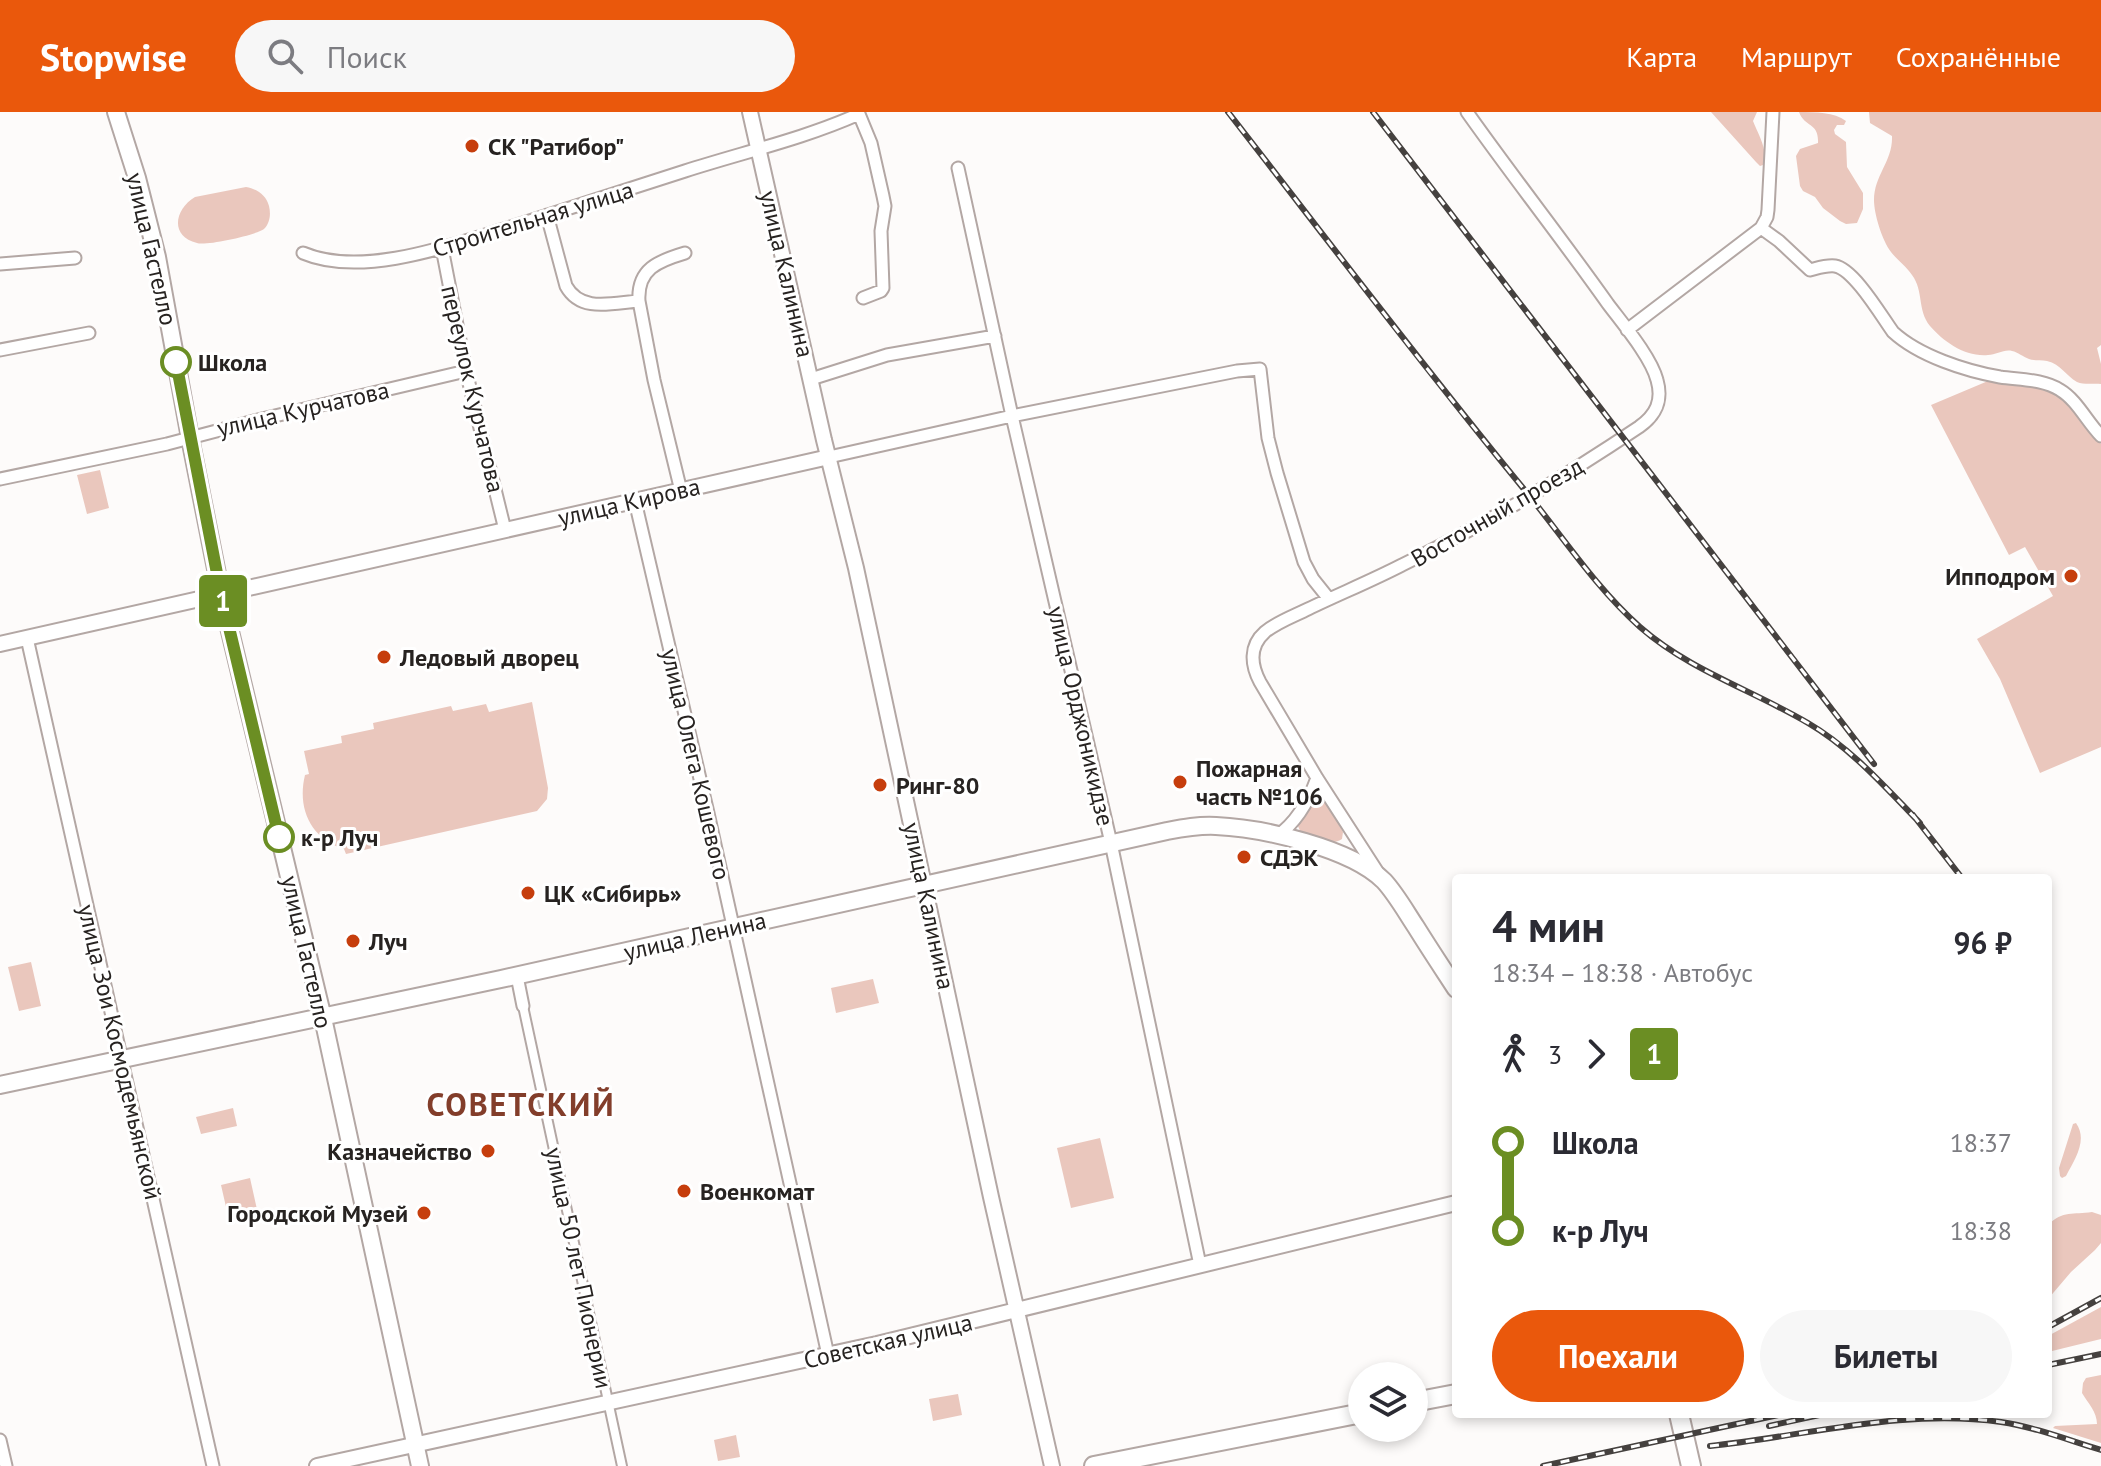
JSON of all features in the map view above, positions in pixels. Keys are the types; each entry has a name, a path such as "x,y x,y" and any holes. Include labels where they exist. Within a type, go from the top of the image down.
{"main road":[{"name":"улица Гастелло","path":"116,112 157,257 221,594 323,1018 420,1466"},
{"name":"улица Ленина","path":"0,1085 517,976 1182,828 1234,828 1277,836 1349,858 1384,881"},
{"path":"1384,881 1452,983"},
{"path":"1428,1399 1452,1395"},
{"path":"1094,1466 1348,1416"},
{"path":"1680,1418 1691,1466"}],"street":[{"name":"улица Калинина","path":"750,112 856,568 1052,1466"},
{"name":"Восточный проезд","path":"1384,881 1260,682 1253,656 1258,640 1276,625 1402,566 1531,497 1649,420 1660,400 1658,382 1650,364 1467,112"},
{"path":"1627,330 1761,228 1768,210 1773,112"},
{"name":"Строительная улица","path":"303,253 332,261 360,262 442,248 826,128 859,114 871,143 885,206 881,231 883,288 863,298"},
{"name":"улица Орджоникидзе","path":"958,168 1111,843 1200,1265"},
{"path":"547,215 571,295 580,302 590,304 639,301"},
{"path":"1761,228 1810,270 1836,266 1852,276 1902,340 1962,368 2047,384 2061,390 2101,436"},
{"name":"переулок Курчатова","path":"442,248 466,371 505,530"},
{"path":"681,491 654,380 639,301 639,282 645,273 663,261 685,253"},
{"path":"0,264 75,258"},
{"path":"0,350 89,333"},
{"path":"811,379 887,355 995,336"},
{"name":"улица Кирова","path":"0,644 1012,416 1260,369 1268,438 1277,473 1304,562 1329,599"},
{"name":"улица Курчатова","path":"0,479 190,438 466,371"},
{"name":"улица Олега Кошевого","path":"635,501 828,1355"},
{"name":"улица Зои Космодемьянской","path":"27,638 213,1466"},
{"path":"1277,836 1295,820 1317,778"},
{"name":"улица 50 лет Пионерии","path":"517,976 622,1466"},
{"name":"Советская улица","path":"317,1466 828,1355 1452,1204"},
{"path":"0,1440 6,1466"}],"shaded area":[{"path":"1711,112 1757,112 1753,121 1764,148 1763,165 1756,162"},
{"path":"1799,112 1830,114 1846,121 1834,130 1846,142 1847,167 1863,193 1863,209 1857,223 1840,221 1800,186 1796,156 1800,149 1818,143 1818,136"},
{"path":"1869,112 2101,112 2101,345 2097,348 2101,384 2077,382 2052,363 2029,359 2012,351 1971,354 1948,343 1930,326 1923,314 1916,281 1893,255 1877,219 1875,191 1890,153 1892,136 1870,123"},
{"path":"246,187 260,193 268,202 270,218 264,229 242,237 202,244 182,235 179,215 188,202 195,197"},
{"name":"Ипподром","path":"1988,381 2024,383 2051,390 2069,404 2101,444 2101,747 2040,773 2000,679 1977,639 2053,596 2025,547 2009,555 1931,405"},
{"path":"100,470 109,508 87,514 77,475"},
{"path":"532,702 548,788 547,799 537,811 346,854 344,849 322,837 309,820 303,799 305,775 309,774 304,751 342,743 341,736 374,729 373,723 451,706 453,711 486,704 489,712"},
{"path":"1315,800 1326,802 1343,832 1342,839 1327,842 1301,833 1297,824"},
{"path":"31,962 41,1006 19,1011 8,967"},
{"path":"873,979 879,1003 836,1013 831,988"},
{"path":"233,1108 237,1126 201,1134 196,1117"},
{"path":"2076,1123 2081,1136 2079,1150 2062,1178 2059,1168 2073,1124"},
{"path":"1100,1138 1114,1198 1071,1208 1057,1148"},
{"path":"250,1178 258,1214 229,1220 221,1185"},
{"path":"2092,1212 2101,1215 2101,1243 2052,1294 2052,1221 2064,1215"},
{"path":"2101,1307 2101,1339 2052,1351 2052,1334"},
{"path":"2101,1375 2101,1443 2053,1428 2097,1424 2094,1412 2082,1393 2086,1378"},
{"path":"958,1394 962,1415 933,1421 929,1399"},
{"path":"736,1435 740,1457 718,1461 714,1440"}],"railway":[{"path":"1228,112 1593,578 1624,611 1679,656 1824,733 1867,769 1920,823"},
{"path":"1373,112 1874,764"},
{"path":"1913,815 1959,874"},
{"path":"2052,1325 2101,1298"},
{"path":"2052,1364 2101,1354"},
{"path":"1543,1466 1765,1418"},
{"path":"1769,1426 1806,1418"},
{"path":"1710,1446 1928,1418 2001,1422 2101,1450"}],"bus line":[{"name":"1","path":"176,362 221,594 279,837"}],"place":[{"name":"СК \"Ратибор\"","path":"472,146"},
{"name":"Школа","path":"176,362"},
{"name":"Ипподром","path":"2071,576"},
{"name":"Ледовый дворец","path":"384,657"},
{"name":"Пожарная часть №106","path":"1180,782"},
{"name":"Ринг-80","path":"880,785"},
{"name":"к-р Луч","path":"279,837"},
{"name":"СДЭК","path":"1244,857"},
{"name":"ЦК «Сибирь»","path":"528,893"},
{"name":"Луч","path":"353,941"},
{"name":"Казначейство","path":"488,1151"},
{"name":"Военкомат","path":"684,1191"},
{"name":"Городской Музей","path":"424,1213"}],"district":[{"name":"СОВЕТСКИЙ","path":"521,1104"}]}
